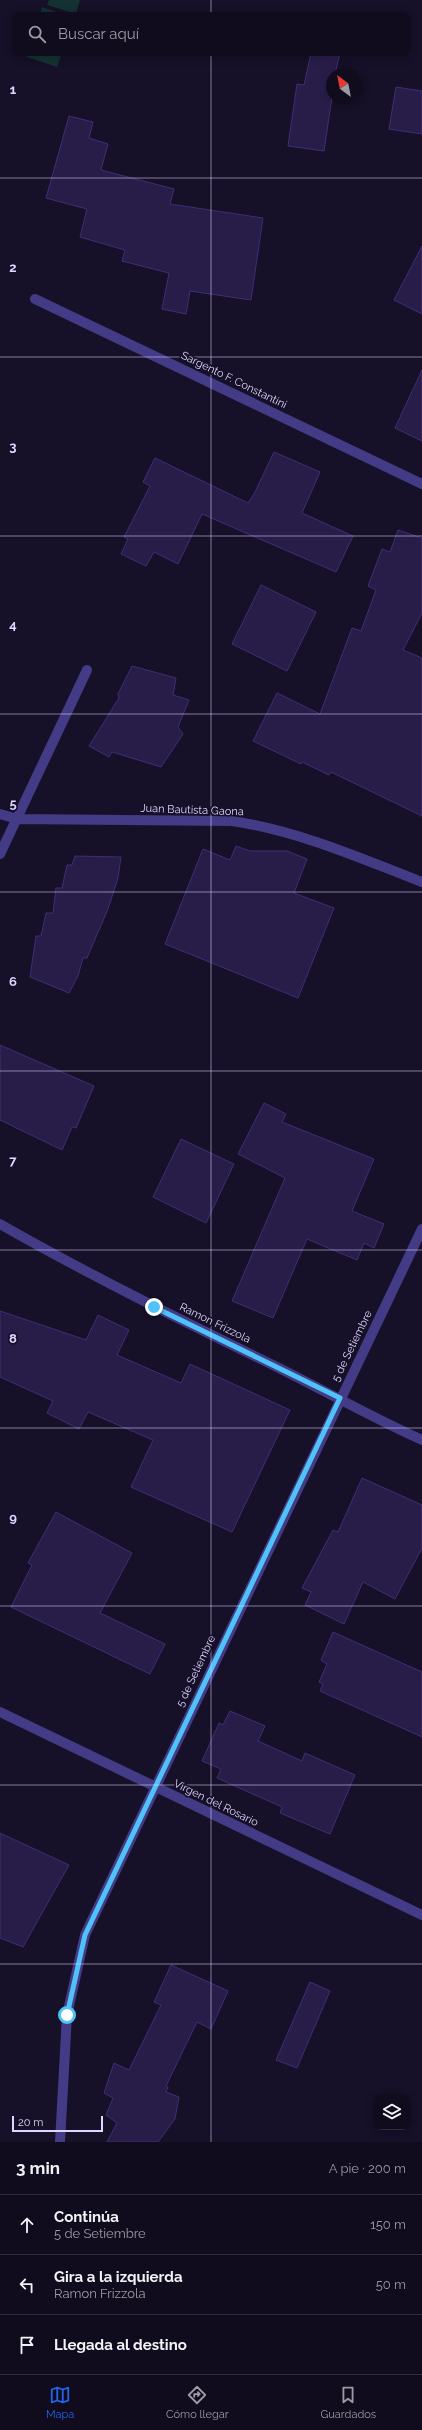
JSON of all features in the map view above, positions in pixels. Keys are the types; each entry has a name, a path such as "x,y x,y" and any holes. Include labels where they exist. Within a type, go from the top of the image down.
{"street":[{"name":"Sargento F. Constantini","path":"35,299 422,484"},
{"path":"0,854 87,670"},
{"name":"Juan Bautista Gaona","path":"0,814 17,818 232,821 266,826 298,835 422,882"},
{"name":"Ramon Frizzola","path":"0,1224 154,1307 340,1398 381,1421 422,1440"},
{"name":"5 de Setiembre","path":"60,2142 67,2015 85,1935 154,1786 422,1229"},
{"name":"Virgen del Rosario","path":"0,1712 422,1915"}],"green space":[{"path":"49,0 80,0 77,12 70,12 47,5"},
{"path":"42,7 56,12 41,12"},
{"path":"27,56 61,56 57,67"}],"building":[{"path":"310,56 339,56 336,68 326,68 326,104 331,104 324,151 288,146 297,84 304,85"},
{"path":"396,87 422,91 422,134 389,129"},
{"path":"69,116 93,122 89,138 108,144 101,170 174,189 170,204 263,218 251,300 190,291 186,314 162,309 169,273 122,261 125,250 80,237 87,209 46,198"},
{"path":"422,246 422,314 394,300"},
{"path":"422,370 422,441 395,428"},
{"path":"274,452 320,472 302,513 353,536 336,572 202,514 178,564 154,552 146,566 121,554 128,539 124,537 150,486 143,482 155,458 248,503 254,494"},
{"path":"398,530 422,538 422,613 403,650 422,658 422,816 331,772 329,775 302,762 301,764 253,741 277,693 320,714 352,628 361,631 376,590 368,586 382,549 390,552"},
{"path":"261,585 316,612 287,671 232,644"},
{"path":"132,666 176,678 173,695 189,700 178,727 183,734 161,767 112,752 109,757 89,746 119,698 118,694"},
{"path":"236,846 250,851 287,851 307,859 294,893 334,908 298,998 165,944 203,849 230,860"},
{"path":"75,856 121,857 118,878 108,909 87,958 83,958 78,976 69,993 30,977 36,936 41,936 46,913 53,913 56,888 62,888 67,865 72,865"},
{"path":"0,1045 94,1086 76,1128 72,1127 62,1150 0,1120"},
{"path":"264,1103 286,1114 282,1122 374,1159 352,1211 384,1224 374,1248 364,1243 357,1260 307,1239 273,1318 232,1301 285,1178 238,1154"},
{"path":"181,1139 234,1164 206,1223 153,1197"},
{"path":"0,1311 86,1340 98,1315 129,1330 117,1355 181,1383 190,1364 290,1410 232,1532 131,1487 153,1440 88,1412 79,1429 47,1413 53,1401 0,1377"},
{"path":"362,1478 422,1505 422,1548 395,1599 363,1582 344,1624 305,1605 311,1592 302,1588 333,1530 338,1532"},
{"path":"56,1512 132,1553 100,1613 165,1644 150,1674 11,1607 32,1565 28,1563"},
{"path":"333,1632 422,1672 422,1737 320,1691 323,1684 319,1682 327,1664 321,1660"},
{"path":"230,1711 265,1726 258,1741 302,1761 305,1753 355,1775 330,1834 280,1813 282,1807 217,1778 221,1769 202,1761 219,1723 223,1725"},
{"path":"0,1833 69,1865 23,1947 0,1938"},
{"path":"171,1965 228,1991 211,2029 197,2022 166,2086 168,2087 166,2092 179,2097 175,2119 158,2142 107,2142 117,2123 106,2115 113,2098 104,2093 114,2063 129,2070 161,2005 154,2002"},
{"path":"310,1982 330,1991 297,2068 276,2060"}],"route":[{"path":"67,2015 85,1935 154,1786 340,1398 154,1307"}]}
